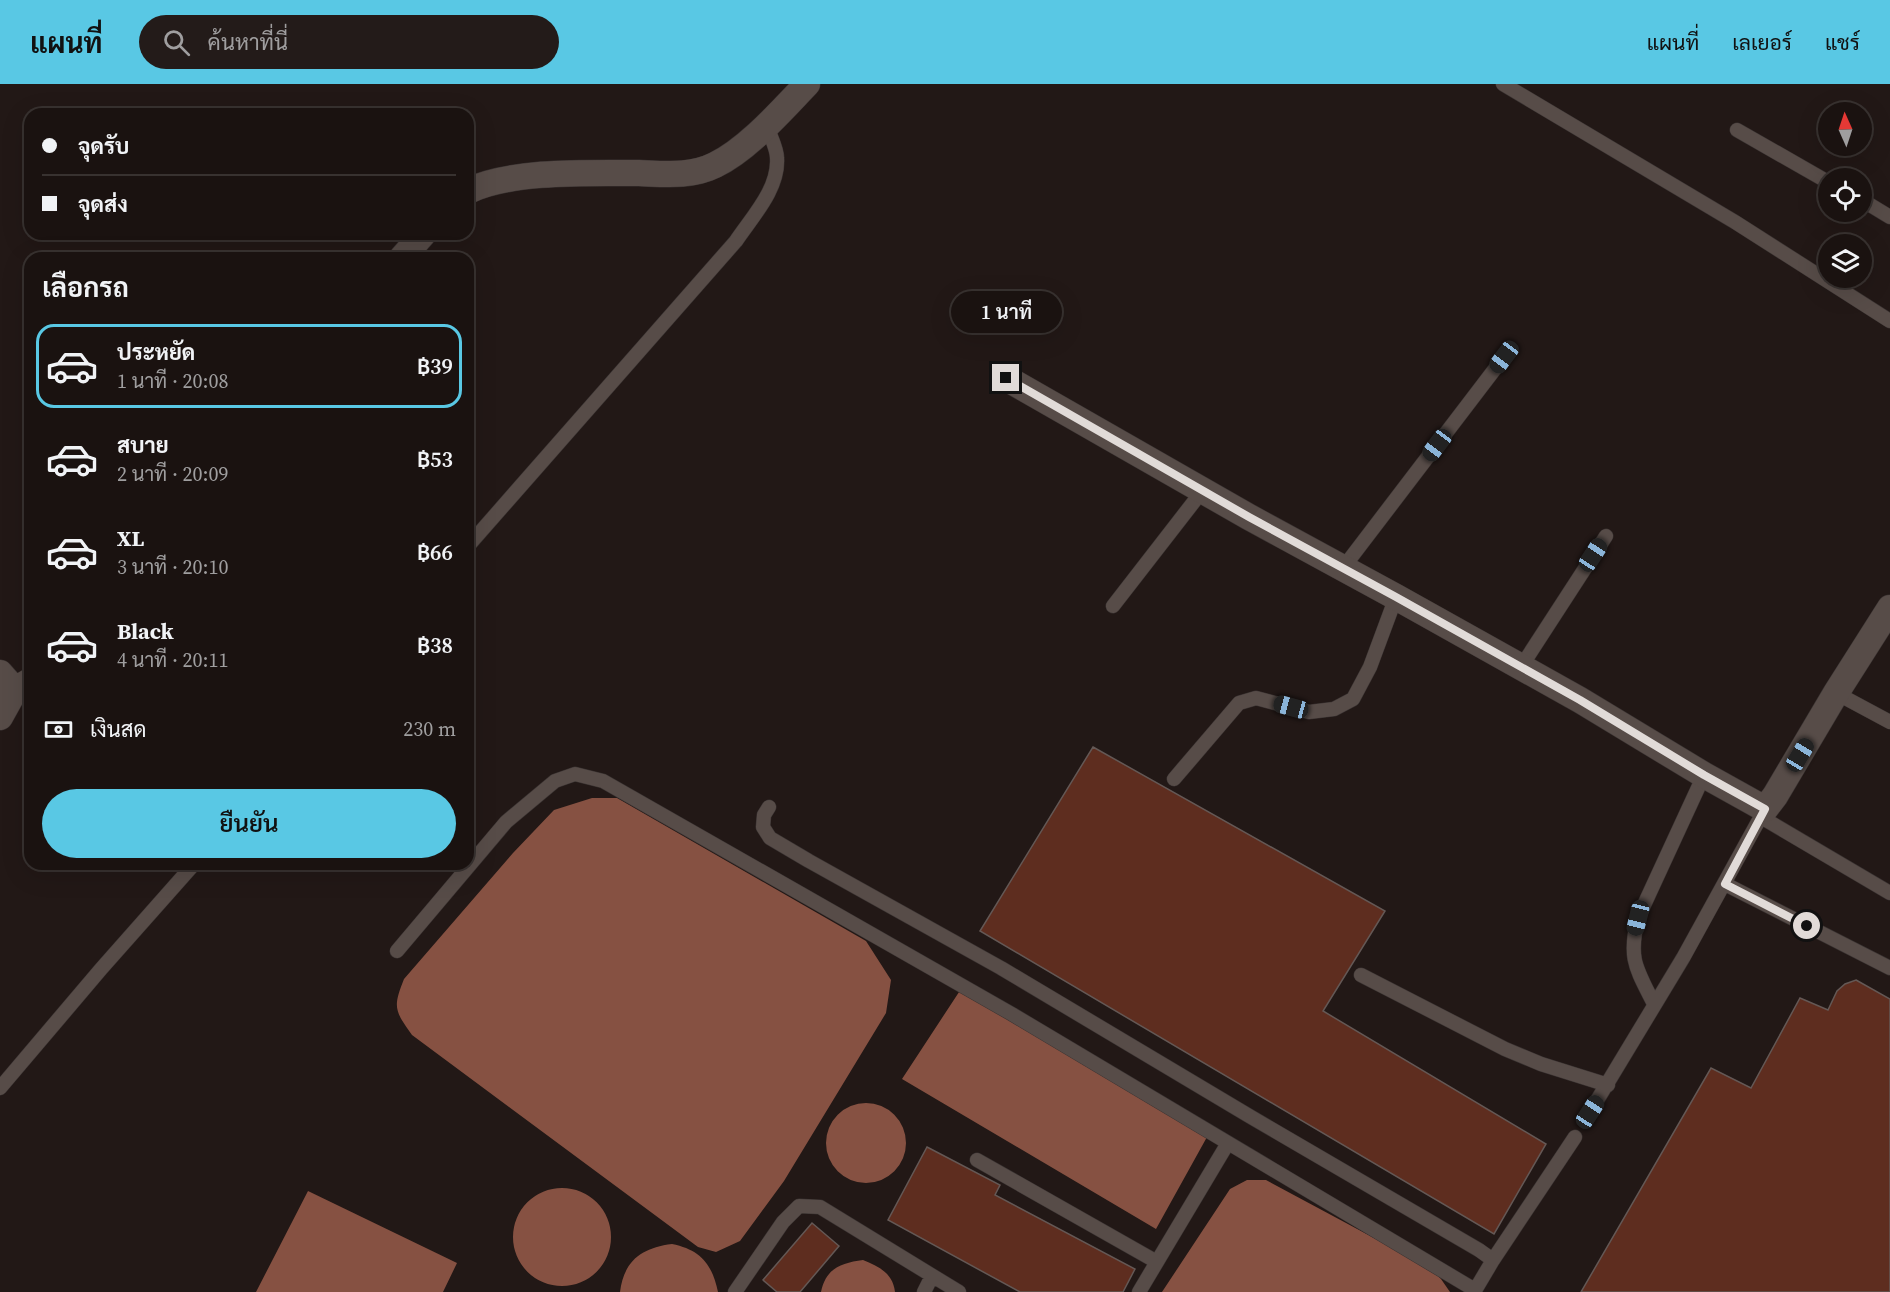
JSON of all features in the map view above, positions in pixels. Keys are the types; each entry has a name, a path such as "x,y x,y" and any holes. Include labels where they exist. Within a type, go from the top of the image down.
{"street":[{"path":"474,188 481,184 524,177 597,173 687,174 715,165 732,154 767,126 807,84"},
{"path":"407,252 418,240"},
{"path":"1006,378 1580,700 1763,813 1890,608"},
{"path":"0,717 15,681"}],"lane":[{"path":"1503,84 1735,222 1890,321"},
{"path":"474,539 736,241 769,192 776,174 777,156 767,126"},
{"path":"1737,130 1818,176"},
{"path":"1872,207 1890,217"},
{"path":"1343,568 1504,357"},
{"path":"1113,606 1203,490"},
{"path":"1521,667 1606,536"},
{"path":"1174,779 1239,704 1256,698 1309,712 1334,709 1353,699 1370,667 1396,597"},
{"path":"1836,693 1890,722"},
{"path":"474,860 506,822 555,781 575,774 603,781 1010,1013 1474,1291 1575,1137"},
{"path":"1654,1004 1635,967 1632,940 1638,918 1704,775"},
{"path":"769,807 764,815 763,826 770,838 1001,968 1493,1260"},
{"path":"1590,1112 1725,884 1763,813 1890,893"},
{"path":"0,1088 189,870"},
{"path":"397,951 465,870"},
{"path":"1725,884 1890,968"},
{"path":"1361,975 1505,1049 1551,1068 1608,1085"},
{"path":"1139,1292 1228,1143"},
{"path":"977,1160 1157,1262"},
{"path":"735,1292 783,1222 800,1206 820,1207 959,1292"},
{"path":"924,1292 933,1276"}],"shaded area":[{"path":"592,798 617,798 866,941 891,980 886,1013 784,1181 740,1241 716,1252 698,1247 412,1035 397,1008 398,996 404,979 513,853 554,810"},
{"path":"961,989 1207,1137 1156,1229 902,1079"},
{"path":"866,1103 881,1106 894,1115 903,1128 906,1143 903,1158 894,1171 881,1180 866,1183 851,1180 838,1171 829,1158 826,1143 829,1128 838,1115 851,1106"},
{"path":"1247,1180 1266,1180 1430,1268 1450,1292 1162,1292 1230,1189"},
{"path":"562,1188 581,1192 597,1202 607,1218 611,1237 607,1256 597,1272 581,1282 562,1286 543,1282 527,1272 517,1256 513,1237 517,1218 527,1202 543,1192"},
{"path":"308,1191 457,1263 443,1292 256,1292"},
{"path":"672,1244 691,1250 704,1260 718,1292 620,1292 625,1272 636,1258 651,1249"},
{"path":"863,1260 888,1275 895,1292 821,1292 827,1277 836,1268"}],"building":[{"path":"1093,747 1385,911 1323,1011 1546,1144 1494,1234 980,931"},
{"path":"1856,980 1890,999 1890,1292 1581,1292 1711,1068 1751,1088 1800,998 1828,1010 1837,991 1845,984"},
{"path":"927,1147 1000,1185 995,1195 1135,1269 1123,1292 1020,1292 888,1220"},
{"path":"812,1223 839,1246 800,1292 777,1292 763,1280"}],"route":[{"path":"1006,378 1249,517 1580,700 1765,809 1725,884 1807,926"}]}
